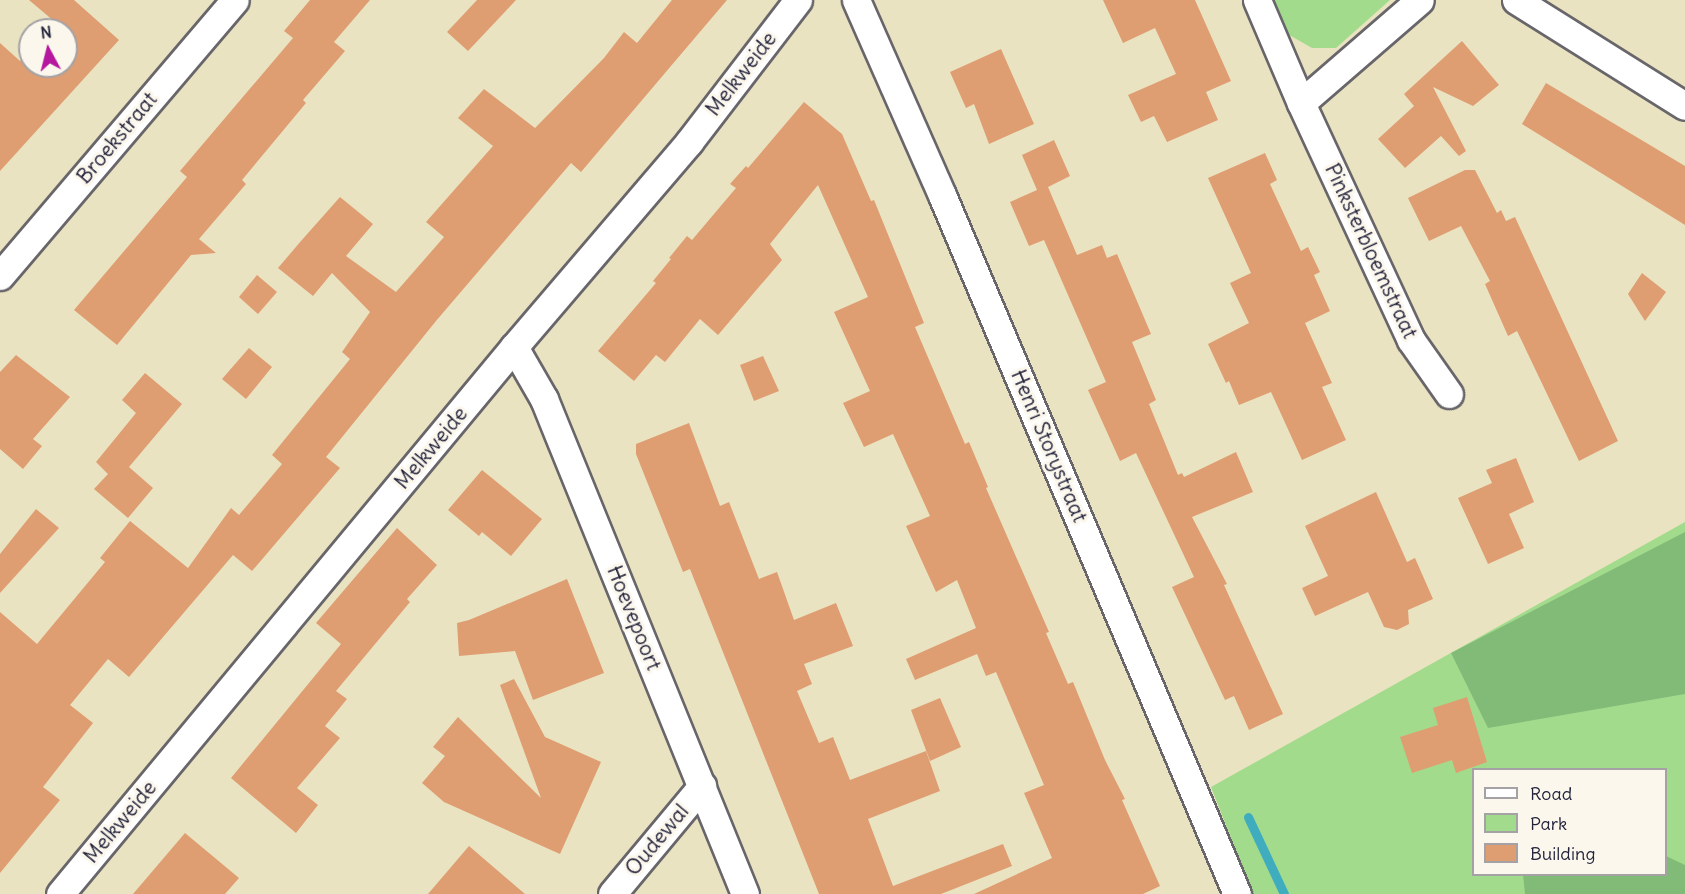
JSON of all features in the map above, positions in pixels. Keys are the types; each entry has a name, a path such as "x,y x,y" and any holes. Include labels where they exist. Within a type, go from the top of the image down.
{"street":[{"name":"Broekstraat","path":"2,271 235,0"},
{"name":"Melkweide","path":"60,894 514,347 689,142 798,0"},
{"name":"Henri Storystraat","path":"856,0 942,195 1237,894"},
{"name":"Pinksterbloemstraat","path":"1257,0 1301,104 1411,340 1449,394"},
{"path":"1301,104 1420,0"},
{"path":"1516,0 1685,105"},
{"name":"Hoevepoort","path":"514,347 544,399 745,894"},
{"name":"Oudewal","path":"612,894 702,786"}],"green space":[{"path":"1270,0 1390,0 1336,48 1312,48 1284,32"},
{"path":"1685,522 1685,894 1253,894 1211,787"},
{"path":"1685,532 1685,694 1488,728 1451,653"},
{"path":"1667,856 1685,865 1685,894 1525,894 1523,876 1667,876"}],"building":[{"path":"29,0 74,0 119,40 0,171 0,43 18,59 18,78 78,78 78,18 50,18"},
{"path":"310,0 370,0 334,42 345,51 303,100 306,103 242,180 246,184 199,239 216,253 191,255 117,345 74,310 187,177 180,171 293,38 284,31"},
{"path":"477,0 516,0 468,51 447,32"},
{"path":"672,0 727,0 581,172 571,163 436,321 326,457 340,468 252,571 233,555 129,677 108,659 70,705 93,723 43,787 60,800 0,873 0,612 37,644 105,562 100,558 130,521 188,568 231,508 239,515 282,464 272,455 350,359 342,352 370,312 332,273 313,296 278,268 301,241 340,197 373,224 346,256 396,292 444,237 426,222 493,146 458,118 484,89 535,128 604,58 624,32 637,43"},
{"path":"1103,0 1195,0 1231,81 1206,92 1218,120 1167,142 1154,116 1141,122 1128,95 1176,74 1155,28 1123,43"},
{"path":"1462,41 1499,85 1473,106 1433,87 1466,151 1459,156 1441,136 1405,168 1378,139 1414,106 1404,94"},
{"path":"1001,49 1034,124 989,144 974,104 966,108 950,72"},
{"path":"1546,83 1685,166 1685,225 1522,124"},
{"path":"804,102 842,134 871,201 874,200 924,323 915,327 965,444 969,442 988,487 986,488 1049,632 1046,633 1068,684 1073,682 1105,760 1125,799 1122,800 1160,886 1143,894 974,894 1052,858 1024,793 1044,785 996,672 986,676 977,654 915,680 906,659 976,628 957,580 936,592 906,526 930,516 893,434 864,447 843,403 870,391 834,312 868,297 818,185 770,244 782,260 718,335 700,319 665,362 656,355 634,381 598,351 656,283 653,281 687,236 692,240 736,188 730,184 746,166 748,168"},
{"path":"1054,140 1070,176 1048,187 1077,255 1102,245 1107,258 1117,254 1151,334 1132,342 1156,400 1149,404 1178,475 1182,473 1184,477 1236,452 1253,492 1192,517 1227,584 1224,585 1283,714 1249,730 1234,696 1225,700 1172,587 1194,577 1136,453 1120,461 1088,390 1106,382 1044,240 1029,246 1010,202 1037,190 1022,155"},
{"path":"1265,153 1277,180 1270,184 1301,251 1308,247 1320,272 1314,275 1330,311 1305,323 1332,383 1322,387 1346,440 1302,460 1271,392 1239,405 1229,381 1226,383 1208,344 1249,323 1230,283 1251,273 1208,178"},
{"path":"1465,170 1475,170 1497,213 1501,210 1506,221 1515,217 1618,441 1579,461 1517,331 1508,336 1485,284 1490,281 1461,226 1429,241 1408,198"},
{"path":"1642,273 1666,292 1645,321 1628,294"},
{"path":"257,275 277,292 258,314 239,297"},
{"path":"249,348 272,367 246,399 222,379"},
{"path":"16,355 70,397 33,439 42,446 23,469 0,449 0,372"},
{"path":"763,356 779,391 754,401 740,365"},
{"path":"145,373 182,404 129,467 153,488 128,518 94,489 108,474 96,462 136,413 122,400"},
{"path":"689,423 720,506 729,502 759,579 777,572 794,620 836,603 853,646 804,664 812,684 797,691 819,743 833,737 850,780 926,751 940,791 868,819 893,886 1003,844 1012,866 941,894 819,894 690,569 683,572 636,454 636,444"},
{"path":"1516,458 1534,502 1509,514 1524,548 1488,564 1458,498 1492,483 1486,470"},
{"path":"482,470 542,519 511,556 482,532 479,536 448,510"},
{"path":"1376,492 1407,562 1415,558 1433,599 1408,610 1409,624 1397,630 1384,627 1368,592 1315,616 1302,588 1328,576 1305,526"},
{"path":"36,509 59,528 0,593 0,554"},
{"path":"397,528 437,565 407,599 410,602 336,691 347,699 325,726 340,738 297,788 318,805 296,833 231,778 341,644 316,623"},
{"path":"567,579 604,673 533,700 515,651 459,656 457,623"},
{"path":"514,679 545,737 601,762 560,854 444,802 422,783 445,756 433,747 458,717 541,798 500,685"},
{"path":"1467,697 1487,762 1456,773 1452,760 1412,773 1400,737 1438,725 1433,708"},
{"path":"940,698 961,747 930,761 911,710"},
{"path":"185,833 239,878 225,894 133,894"},
{"path":"469,846 525,894 428,894"}],"waterway":[{"path":"1248,817 1284,894"}]}
